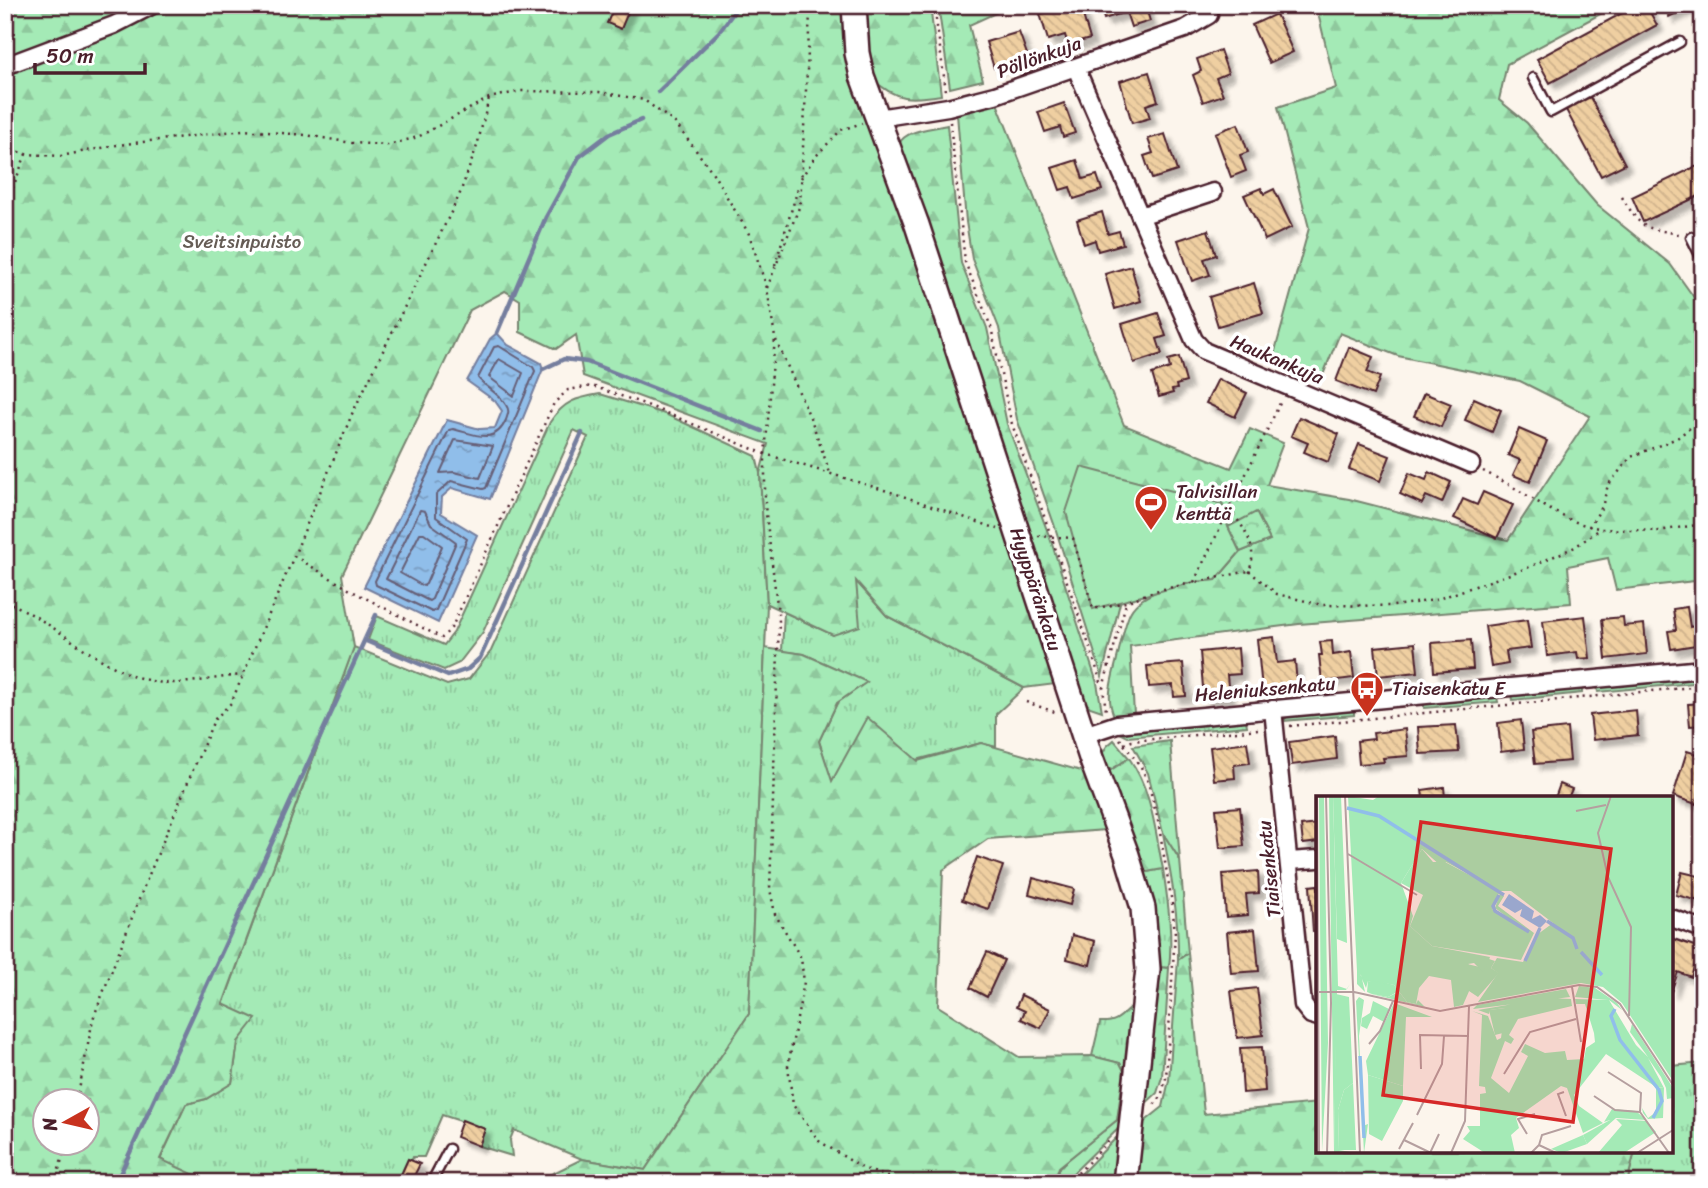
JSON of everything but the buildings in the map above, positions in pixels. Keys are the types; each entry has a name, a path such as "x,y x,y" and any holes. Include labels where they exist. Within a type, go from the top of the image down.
{"street":[{"path":"5,66 114,25 153,5"},
{"name":"Hyyppäränkatu","path":"854,5 857,53 862,76 917,225 1143,908 1148,969 1125,1183"},
{"name":"Pöllönkuja","path":"878,118 948,107 995,95 1185,29 1209,15"},
{"name":"Haukankuja","path":"1076,68 1194,340 1204,351 1471,464"},
{"path":"1140,216 1213,192"},
{"name":"Heleniuksenkatu","path":"1084,735 1112,726 1703,669"},
{"name":"Tiaisenkatu","path":"1273,709 1303,1004 1311,1015 1316,1016"},
{"path":"1289,861 1316,859"},
{"path":"1673,919 1703,929"}],"lane":[{"path":"1533,78 1550,112 1680,42"},
{"path":"1691,237 1703,261"},
{"path":"431,1183 449,1149"}],"path":[{"path":"767,288 801,179 810,13 808,5"},
{"path":"934,5 965,262 991,327 1011,421 1103,688 1107,713 1112,726 1141,767 1148,782 1167,873 1175,933 1166,1078 1161,1097 1068,1183"},
{"path":"5,148 26,154 61,156 117,145 243,130 388,145 418,137 489,98 521,92 599,92 644,100 675,123 711,170 749,234 767,288 775,338 765,454 765,506 779,621 770,889 775,914 801,958 804,982 788,1066 793,1105 819,1141 862,1168 905,1183"},
{"path":"80,1086 93,1019 133,915 214,720 231,703 352,414 459,196 477,146 489,98"},
{"path":"801,179 815,157 841,130 878,118"},
{"path":"5,208 26,154"},
{"path":"1622,197 1637,222 1652,229 1691,237"},
{"path":"775,338 812,422 830,473"},
{"path":"294,556 352,591 442,638 452,627 554,403 568,390 593,386 647,405 765,454 1018,536 1073,538 1093,609 1126,602 1154,591 1250,571"},
{"path":"1194,582 1288,386"},
{"path":"1589,527 1602,507 1608,485 1631,457 1677,438 1703,418"},
{"path":"1471,464 1518,489 1560,517 1589,527 1658,531 1703,524"},
{"path":"1229,509 1239,521 1252,547 1254,560 1250,571"},
{"path":"1250,571 1277,594 1322,606 1393,606 1435,600 1516,572 1575,547 1600,529"},
{"path":"5,601 28,610 124,673 167,683 243,675"},
{"path":"1103,688 1126,602"},
{"path":"1124,744 1132,741 1703,686"},
{"path":"1026,702 1055,713 1075,708"},
{"path":"55,1183 63,1156"}],"green space":[{"name":"Sveitsinpuisto","path":"5,5 844,5 848,66 910,241 1056,684 1024,688 887,616 856,581 860,626 833,635 767,604 760,473 768,444 583,376 576,335 556,349 520,332 520,300 505,291 470,310 342,575 354,647 223,1004 256,1019 238,1042 232,1083 206,1099 186,1104 160,1159 212,1183 5,1183"},
{"path":"863,5 930,5 941,95 904,97 888,91 871,78"},
{"path":"938,5 1013,5 969,25 983,80 950,88"},
{"path":"1316,5 1529,5 1543,12 1554,5 1617,5 1507,64 1499,100 1527,123 1597,205 1670,264 1703,310 1703,580 1616,590 1608,558 1568,566 1571,603 1299,624 1130,646 1134,714 1114,716 1110,703 1111,683 1125,627 1135,606 1144,598 1167,588 1216,580 1240,552 1269,540 1256,513 1228,527 1222,503 1092,608 1120,603 1102,676 1054,524 1017,419 999,328 972,259 966,222 957,114 997,103 1124,425 1231,468 1250,429 1283,443 1267,485 1349,499 1508,540 1590,416 1520,381 1398,356 1340,333 1323,375 1273,358 1309,228 1278,107 1336,88"},
{"path":"947,125 961,263 987,328 1007,424 1050,538 1097,683 1102,711 1090,707 1083,700 899,144 913,132"},
{"path":"600,394 665,414 756,456 760,473 767,604 749,1014 645,1170 582,1159 514,1130 510,1140 512,1156 479,1146 485,1129 442,1115 424,1157 408,1159 397,1183 212,1183 160,1160 186,1104 206,1099 232,1083 238,1042 223,1005 354,647 447,685 469,679 491,651 588,437 574,430 483,632 459,663 444,670 368,640 377,616 444,645 454,632 550,422 560,409 571,402"},
{"name":"Talvisillan kenttä","path":"1081,467 1222,504 1228,527 1240,552 1216,580 1194,582 1093,609 1066,512"},
{"path":"1256,512 1270,540 1240,552 1228,527"},
{"path":"855,580 887,616 1024,688 996,714 996,747 981,743 832,782 819,741 837,703 866,682 804,654 782,651 784,612 833,635"},
{"path":"765,648 804,654 867,682 837,703 819,741 832,781 867,717 918,761 981,743 1085,772 1105,830 988,839 943,870 938,1006 1019,1057 1092,1056 1120,1063 1124,1071 1117,1120 1059,1167 1054,1183 533,1183 582,1159 645,1170 749,1014"},
{"path":"1703,677 1703,682 1598,692 1597,687"},
{"path":"1582,689 1582,693 1513,700 1512,695"},
{"path":"1497,697 1498,702 1424,708 1424,703"},
{"path":"1354,711 1354,715 1283,721 1287,717"},
{"path":"1246,720 1247,726 1128,737 1122,734 1137,730"},
{"path":"1114,740 1129,758 1105,774 1100,757"},
{"path":"1170,741 1180,860 1163,833 1148,773 1133,746"},
{"path":"1129,758 1148,797 1163,869 1141,873 1105,774"},
{"path":"1163,833 1180,860 1188,953 1178,960 1176,912"},
{"path":"1163,869 1170,930 1169,968 1156,967 1141,873"},
{"path":"1188,953 1204,1114 1316,1103 1316,1153 1634,1153 1627,1183 1133,1183 1138,1127 1163,1107 1169,1080 1178,960"},
{"path":"1156,967 1169,968 1162,1077 1157,1093 1140,1109"},
{"path":"1133,1005 1123,1124 1063,1183 1054,1183 1059,1167 1117,1120 1124,1071 1120,1063 1092,1056 1100,1022 1115,1020"},
{"path":"1703,1063 1703,1183 1627,1183 1634,1153 1673,1153 1673,1066"},
{"path":"1120,1137 1117,1183 1072,1183 1116,1138"}],"water":[{"path":"497,333 508,345 541,363 543,369 490,499 452,488 442,497 441,513 477,535 438,623 364,587 447,420 480,429 495,428 502,411 495,401 467,381 490,339"}],"waterway":[{"path":"658,92 719,32 739,5"},
{"path":"497,333 546,217 579,157 609,134 641,120"},
{"path":"543,369 564,359 587,362 762,431"},
{"path":"366,641 448,676 468,669 480,658 582,433"},
{"path":"116,1183 376,615"}],"place":[{"name":"Talvisillan kenttä","path":"1151,532"},
{"name":"Tiaisenkatu E","path":"1367,718"}]}
